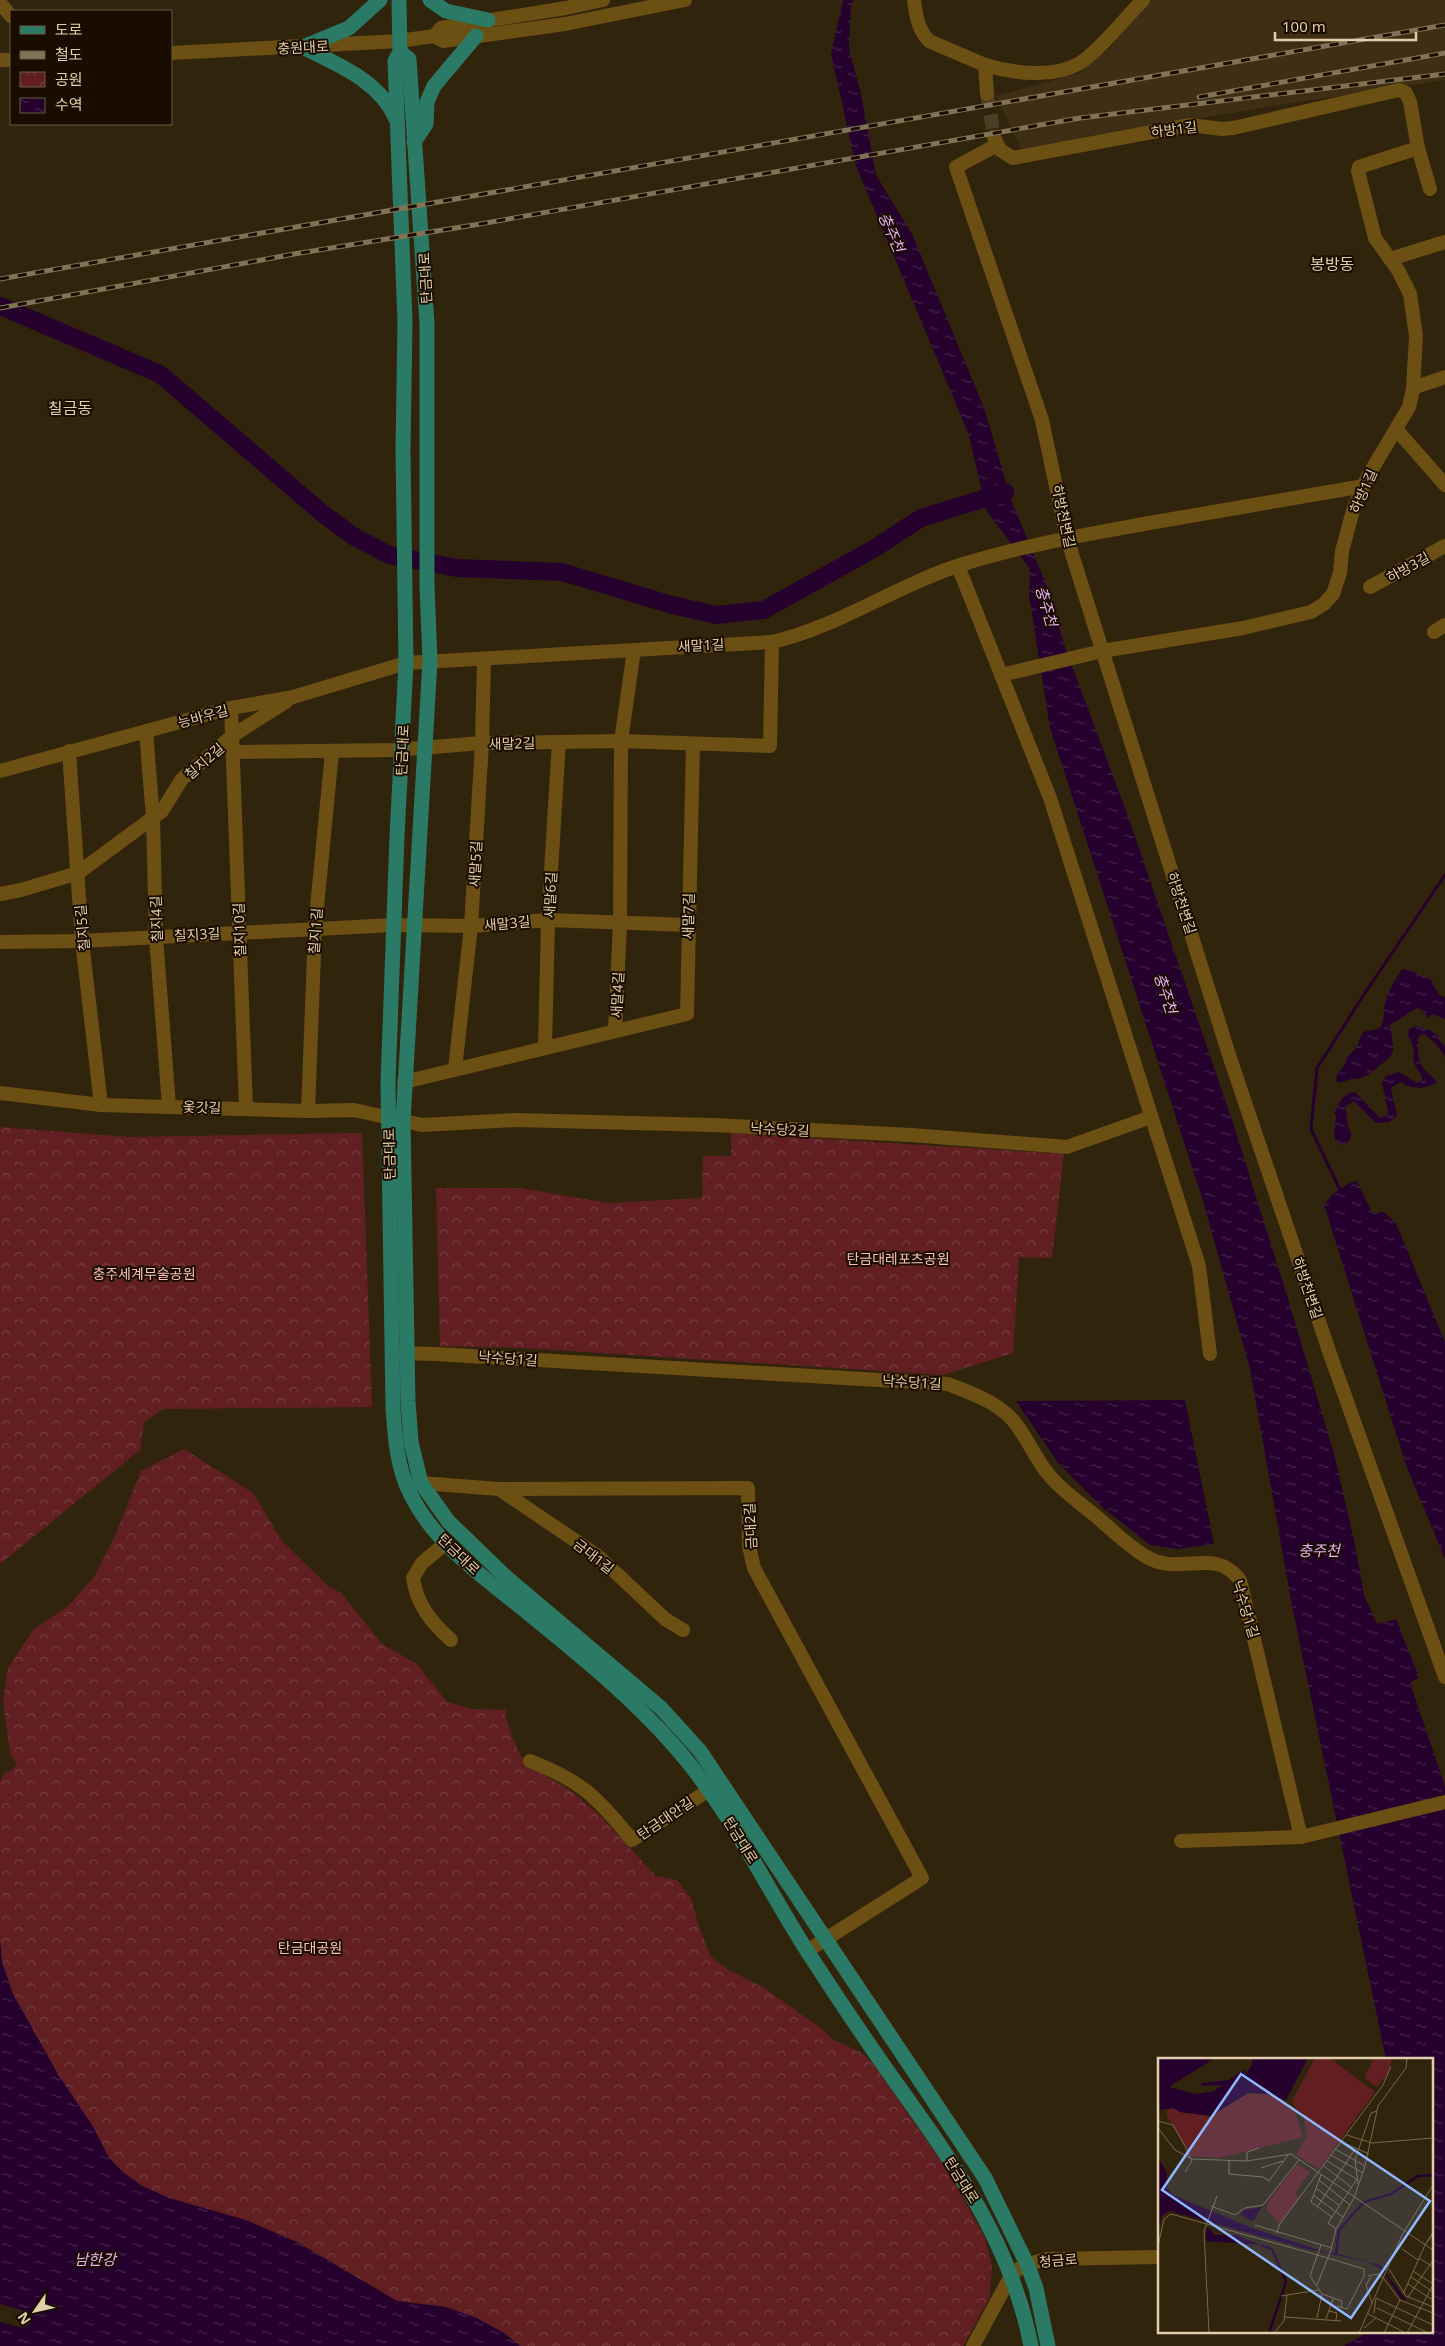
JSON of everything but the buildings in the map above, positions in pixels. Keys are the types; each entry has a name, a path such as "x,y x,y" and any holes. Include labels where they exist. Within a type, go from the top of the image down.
{"main road":[{"path":"303,47 349,28 380,0"},
{"name":"탄금대로","path":"399,0 400,46 395,62 405,322 406,663 394,925 388,1116 400,1353 408,1401 411,1442 421,1483 437,1508 468,1543 620,1672 681,1727 700,1751 737,1803 825,1940 985,2178 1027,2264 1043,2318 1048,2346"},
{"path":"430,0 446,11 488,20"},
{"path":"414,142 426,124 427,102 434,86 476,36"},
{"name":"탄금대로","path":"400,46 409,59 427,324 430,661 404,1082 400,1353 394,1428 401,1471 418,1508 446,1543 486,1580 629,1700 661,1730 709,1790 752,1857 807,1951 965,2182 994,2233 1012,2274 1026,2318 1031,2346"},
{"path":"303,47 346,69 368,84 389,103 398,125"}],"street":[{"name":"충원대로","path":"172,53 303,47 400,46 434,36 441,28 566,8 603,0"},
{"name":"충원대로","path":"434,36 443,41 565,24 685,0"},
{"path":"914,0 922,34 929,41 985,64 1029,74 1076,64 1088,56 1143,0"},
{"path":"0,3 10,15"},
{"path":"985,64 988,94"},
{"name":"하방1길","path":"996,141 1004,154 1013,158 1190,125 1228,129 1392,90 1403,91 1408,96 1418,148 1359,167 1358,178 1376,238 1410,294 1416,336 1413,388 1409,407 1354,507 1333,594 1324,604 1311,612 1243,628 1102,651 1001,676"},
{"name":"하방천변길","path":"996,141 987,149 956,166 1042,420 1067,538 1230,1058 1330,1351 1445,1678"},
{"path":"1418,148 1430,189"},
{"path":"1390,259 1445,242"},
{"path":"1413,388 1445,377"},
{"path":"1396,429 1445,485"},
{"name":"새말1길","path":"406,663 772,642 794,637 890,594 958,566 981,559 1067,538 1364,486"},
{"name":"하방3길","path":"1370,587 1445,546"},
{"path":"958,566 1050,798 1199,1266 1210,1354"},
{"name":"새말2길","path":"402,750 482,743 621,741 770,746 772,642"},
{"name":"새말4길","path":"404,1082 615,1031 620,923 621,741 634,650"},
{"name":"새말5길","path":"455,1069 471,926 482,743 484,659"},
{"name":"능바우길","path":"0,771 231,708 293,697 406,663"},
{"path":"232,736 293,697"},
{"path":"231,708 232,736"},
{"name":"칠지4길","path":"146,731 153,818 156,936 169,1106"},
{"name":"칠지2길","path":"232,736 233,752 402,750"},
{"name":"칠지2길","path":"0,894 21,890 78,873 162,812 182,779 232,736"},
{"name":"새말6길","path":"545,1048 548,920 559,742"},
{"name":"새말7길","path":"615,1031 687,1014 693,744"},
{"name":"칠지5길","path":"69,751 82,940 101,1105"},
{"name":"칠지10길","path":"233,752 246,1109"},
{"name":"칠지1길","path":"308,1111 314,928 332,752"},
{"name":"새말3길","path":"394,925 471,926 548,920 688,925"},
{"name":"칠지3길","path":"0,942 82,940 394,925"},
{"name":"옻갓길","path":"0,1093 101,1105 308,1111 354,1110 388,1116 403,1121"},
{"name":"낙수당2길","path":"403,1121 422,1125 516,1120 712,1125 911,1134 1068,1147 1151,1117"},
{"name":"낙수당1길","path":"400,1353 948,1384 986,1400 1003,1411 1017,1425 1049,1475 1125,1542 1147,1557 1167,1565 1216,1563 1227,1566 1240,1580 1307,1836"},
{"name":"금대2길","path":"421,1483 499,1489 748,1488 749,1546 754,1568 922,1878 825,1940"},
{"name":"금대1길","path":"499,1489 598,1556 665,1619 683,1630"},
{"path":"446,1543 422,1563 413,1578 416,1596 424,1610 436,1628 450,1640"},
{"name":"탄금대안길","path":"530,1761 550,1768 582,1787 604,1804 632,1840 709,1790"},
{"path":"1181,1842 1307,1836 1445,1802"},
{"path":"807,1951 825,1940"},
{"name":"청금로","path":"972,2346 1012,2274 1027,2264 1047,2258 1158,2257"}],"shaded area":[{"path":"1148,0 1445,0 1445,80 1260,108 1022,150 996,96 1080,73 1111,47"}],"green space":[{"name":"충주세계무술공원","path":"0,1127 128,1137 362,1133 372,1407 163,1409 144,1422 140,1450 0,1564"},
{"name":"탄금대레포츠공원","path":"731,1133 1064,1154 1052,1258 1019,1257 1013,1353 943,1375 523,1348 440,1346 436,1188 520,1188 608,1203 702,1198 703,1156 731,1156"},
{"name":"탄금대공원","path":"184,1449 253,1493 281,1540 328,1586 341,1593 382,1644 417,1664 447,1702 472,1709 506,1710 505,1714 520,1755 538,1771 574,1793 598,1814 656,1876 677,1880 691,1898 699,1927 711,1957 727,1969 764,1988 822,2029 832,2039 862,2053 874,2065 946,2168 985,2238 992,2267 989,2299 963,2346 520,2346 504,2333 446,2307 397,2301 297,2242 169,2198 142,2186 124,2173 109,2158 94,2128 59,2076 13,1994 2,1962 0,1941 0,1781 4,1774 17,1766 10,1753 3,1701 8,1668 34,1629 67,1607 94,1577 114,1538 141,1471"}],"water":[{"name":"충주천","path":"843,0 854,0 851,3 849,49 861,94 876,175 913,236 984,408 1012,502 1046,584 1065,647 1128,816 1233,1123 1289,1302 1334,1454 1355,1544 1364,1595 1377,1624 1396,1619 1419,1677 1410,1683 1445,1786 1445,2346 1344,2346 1365,2334 1432,2334 1432,2058 1386,2058 1292,1606 1250,1369 1203,1201 1050,728 1029,596 1030,569 986,510 969,435 856,166 831,54"},
{"path":"1402,969 1431,980 1439,995 1445,997 1445,1019 1433,1014 1428,1018 1422,1010 1417,1008 1390,1025 1393,1049 1390,1057 1370,1074 1341,1083 1336,1081 1337,1074 1345,1064 1347,1057 1356,1048 1363,1032 1380,1028 1383,1021 1386,998"},
{"path":"1416,1026 1429,1030 1439,1036 1439,1040 1445,1046 1445,1057 1436,1044 1427,1036 1424,1034 1418,1037 1418,1053 1421,1064 1437,1082 1427,1087 1418,1088 1400,1082 1391,1088 1397,1116 1389,1122 1376,1123 1354,1101 1345,1107 1348,1125 1352,1134 1349,1141 1343,1145 1336,1142 1334,1136 1336,1115 1334,1114 1339,1102 1344,1097 1355,1092 1380,1118 1386,1116 1388,1112 1382,1083 1386,1076 1399,1072 1417,1083 1422,1080 1415,1065 1413,1058 1414,1049 1408,1037 1409,1029"},
{"path":"1357,1181 1372,1213 1384,1212 1396,1223 1445,1342 1445,1559 1406,1465 1324,1205 1338,1190"},
{"path":"1185,1400 1214,1544 1178,1549 1150,1545 1102,1507 1058,1463 1016,1401"},
{"name":"남한강","path":"0,1941 2,1962 13,1994 59,2076 94,2128 109,2158 124,2173 142,2186 169,2198 246,2220 297,2242 397,2301 446,2307 477,2318 504,2333 520,2346 0,2346 0,2322 24,2328 32,2321 27,2314 0,2304"}],"waterway":[{"path":"0,306 160,374 322,513 353,536 389,555 457,568 562,572 672,605 716,615 764,610 875,548 921,518 1005,492"},
{"path":"1339,1188 1311,1129 1317,1068 1445,875"}],"tunnel":[{"path":"987,94 994,136"}],"railway":[{"path":"0,279 1445,25"},
{"path":"1199,97 1445,53"},
{"path":"0,308 294,254 480,224 1080,118 1445,74"}],"district":[{"name":"봉방동","path":"1332,264"},
{"name":"칠금동","path":"70,408"}]}
